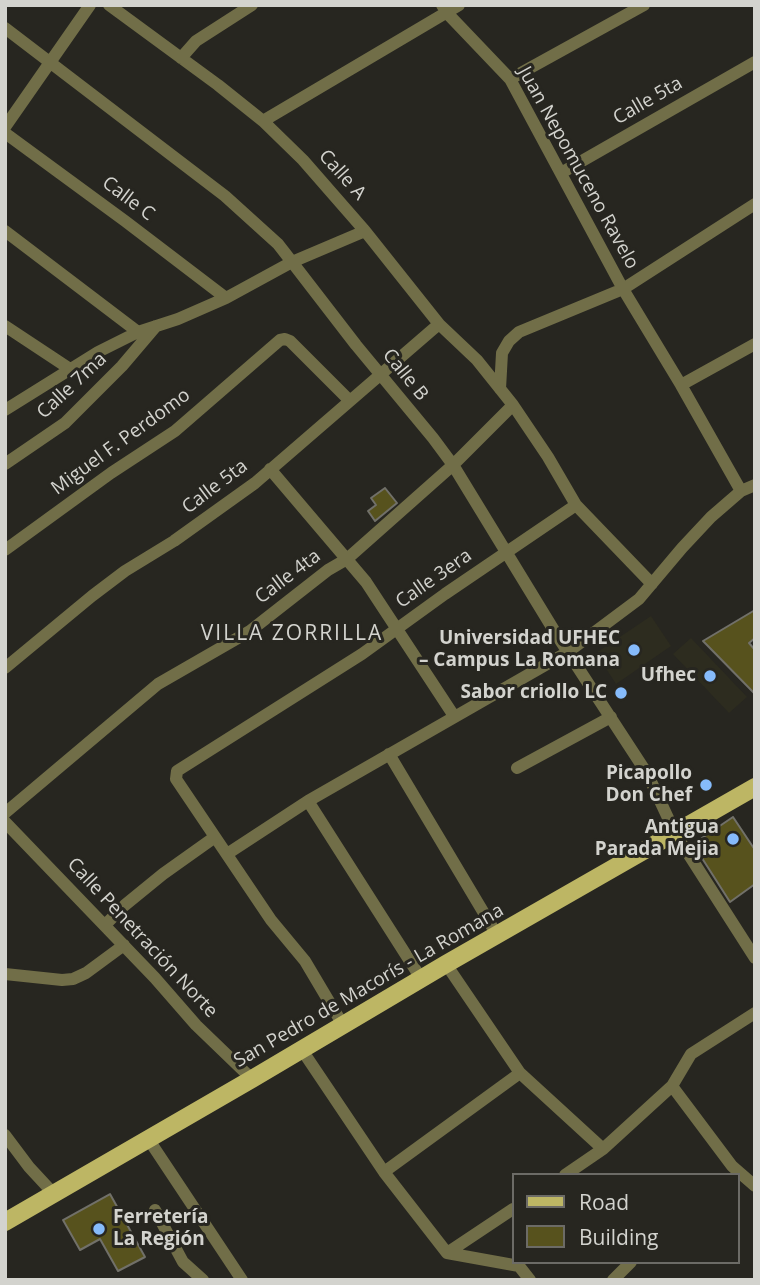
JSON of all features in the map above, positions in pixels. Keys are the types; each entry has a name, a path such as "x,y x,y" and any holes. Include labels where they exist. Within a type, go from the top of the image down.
{"main road":[{"name":"San Pedro de Macorís - La Romana","path":"5,1222 755,787"}],"street":[{"path":"5,127 90,5"},
{"name":"Calle A","path":"109,5 218,85 263,121 303,160 365,231 439,324 477,360 513,405 576,505 652,584"},
{"path":"263,121 444,9 459,5"},
{"path":"510,79 644,5"},
{"path":"181,58 203,37 248,6"},
{"name":"Juan Nepomuceno Ravelo","path":"444,9 510,79 623,289 741,491"},
{"name":"Calle B","path":"5,28 225,196 278,244 453,465 505,553 648,775 675,833 755,958"},
{"name":"Calle 5ta","path":"561,173 755,62"},
{"name":"Calle C","path":"5,133 226,298"},
{"path":"500,389 502,353 509,341 519,332 623,289 755,204"},
{"path":"5,231 138,332"},
{"path":"5,410 97,352 138,332 178,319 226,298 292,262 365,231"},
{"name":"Calle 5ta","path":"5,668 125,571 174,541 255,483 439,324"},
{"path":"5,326 71,369"},
{"name":"Calle 7ma","path":"5,464 65,423 122,366 156,326"},
{"name":"Miguel F. Perdomo","path":"5,550 111,472 175,431 281,340 290,341 350,401"},
{"path":"681,385 755,344"},
{"name":"Calle 4ta","path":"5,813 158,684 250,631 328,570 347,559 453,465 513,405"},
{"path":"270,469 366,582 454,716"},
{"path":"227,854 308,801 568,652 639,599 711,517 741,491 755,485"},
{"name":"Calle 3era","path":"215,837 176,779 175,775 180,768 362,654 576,505"},
{"path":"517,768 611,718"},
{"path":"389,754 497,935"},
{"path":"308,801 422,980"},
{"name":"Calle Penetración Norte","path":"5,822 105,925 196,1025 252,1079"},
{"path":"105,925 163,874 215,837 271,920 305,961 343,1025"},
{"path":"5,974 73,979 86,974 124,946"},
{"path":"446,964 520,1073 603,1149"},
{"path":"568,1173 603,1149 672,1086 691,1054 755,1013"},
{"path":"302,1050 384,1172 447,1253 519,1266 530,1280"},
{"path":"384,1172 520,1073"},
{"path":"672,1086 727,1170"},
{"path":"5,1135 54,1194"},
{"path":"149,1140 242,1280"},
{"path":"739,1177 755,1186"},
{"path":"155,1210 183,1262 203,1280"},
{"path":"447,1253 512,1210"},
{"path":"612,1280 629,1264"}],"shaded area":[{"name":"Universidad UFHEC – Campus La Romana","path":"651,616 671,646 616,684 596,653"},
{"name":"Ufhec","path":"691,638 747,697 729,713 673,654"}],"building":[{"path":"385,488 397,503 375,521 368,511 376,505 371,498"},
{"path":"755,610 755,638 749,643 755,650 755,694 703,641"},
{"path":"733,817 755,850 755,884 730,902 693,844"},
{"name":"Ferretería La Región","path":"110,1194 145,1257 118,1271 100,1239 80,1250 63,1220"}],"place":[{"name":"Universidad UFHEC – Campus La Romana","path":"634,650"},
{"name":"Ufhec","path":"710,676"},
{"name":"Sabor criollo LC","path":"621,693"},
{"name":"Picapollo Don Chef","path":"706,785"},
{"name":"Antigua Parada Mejia","path":"733,839"},
{"name":"Ferretería La Región","path":"99,1229"}],"district":[{"name":"VILLA ZORRILLA","path":"292,634"}]}
